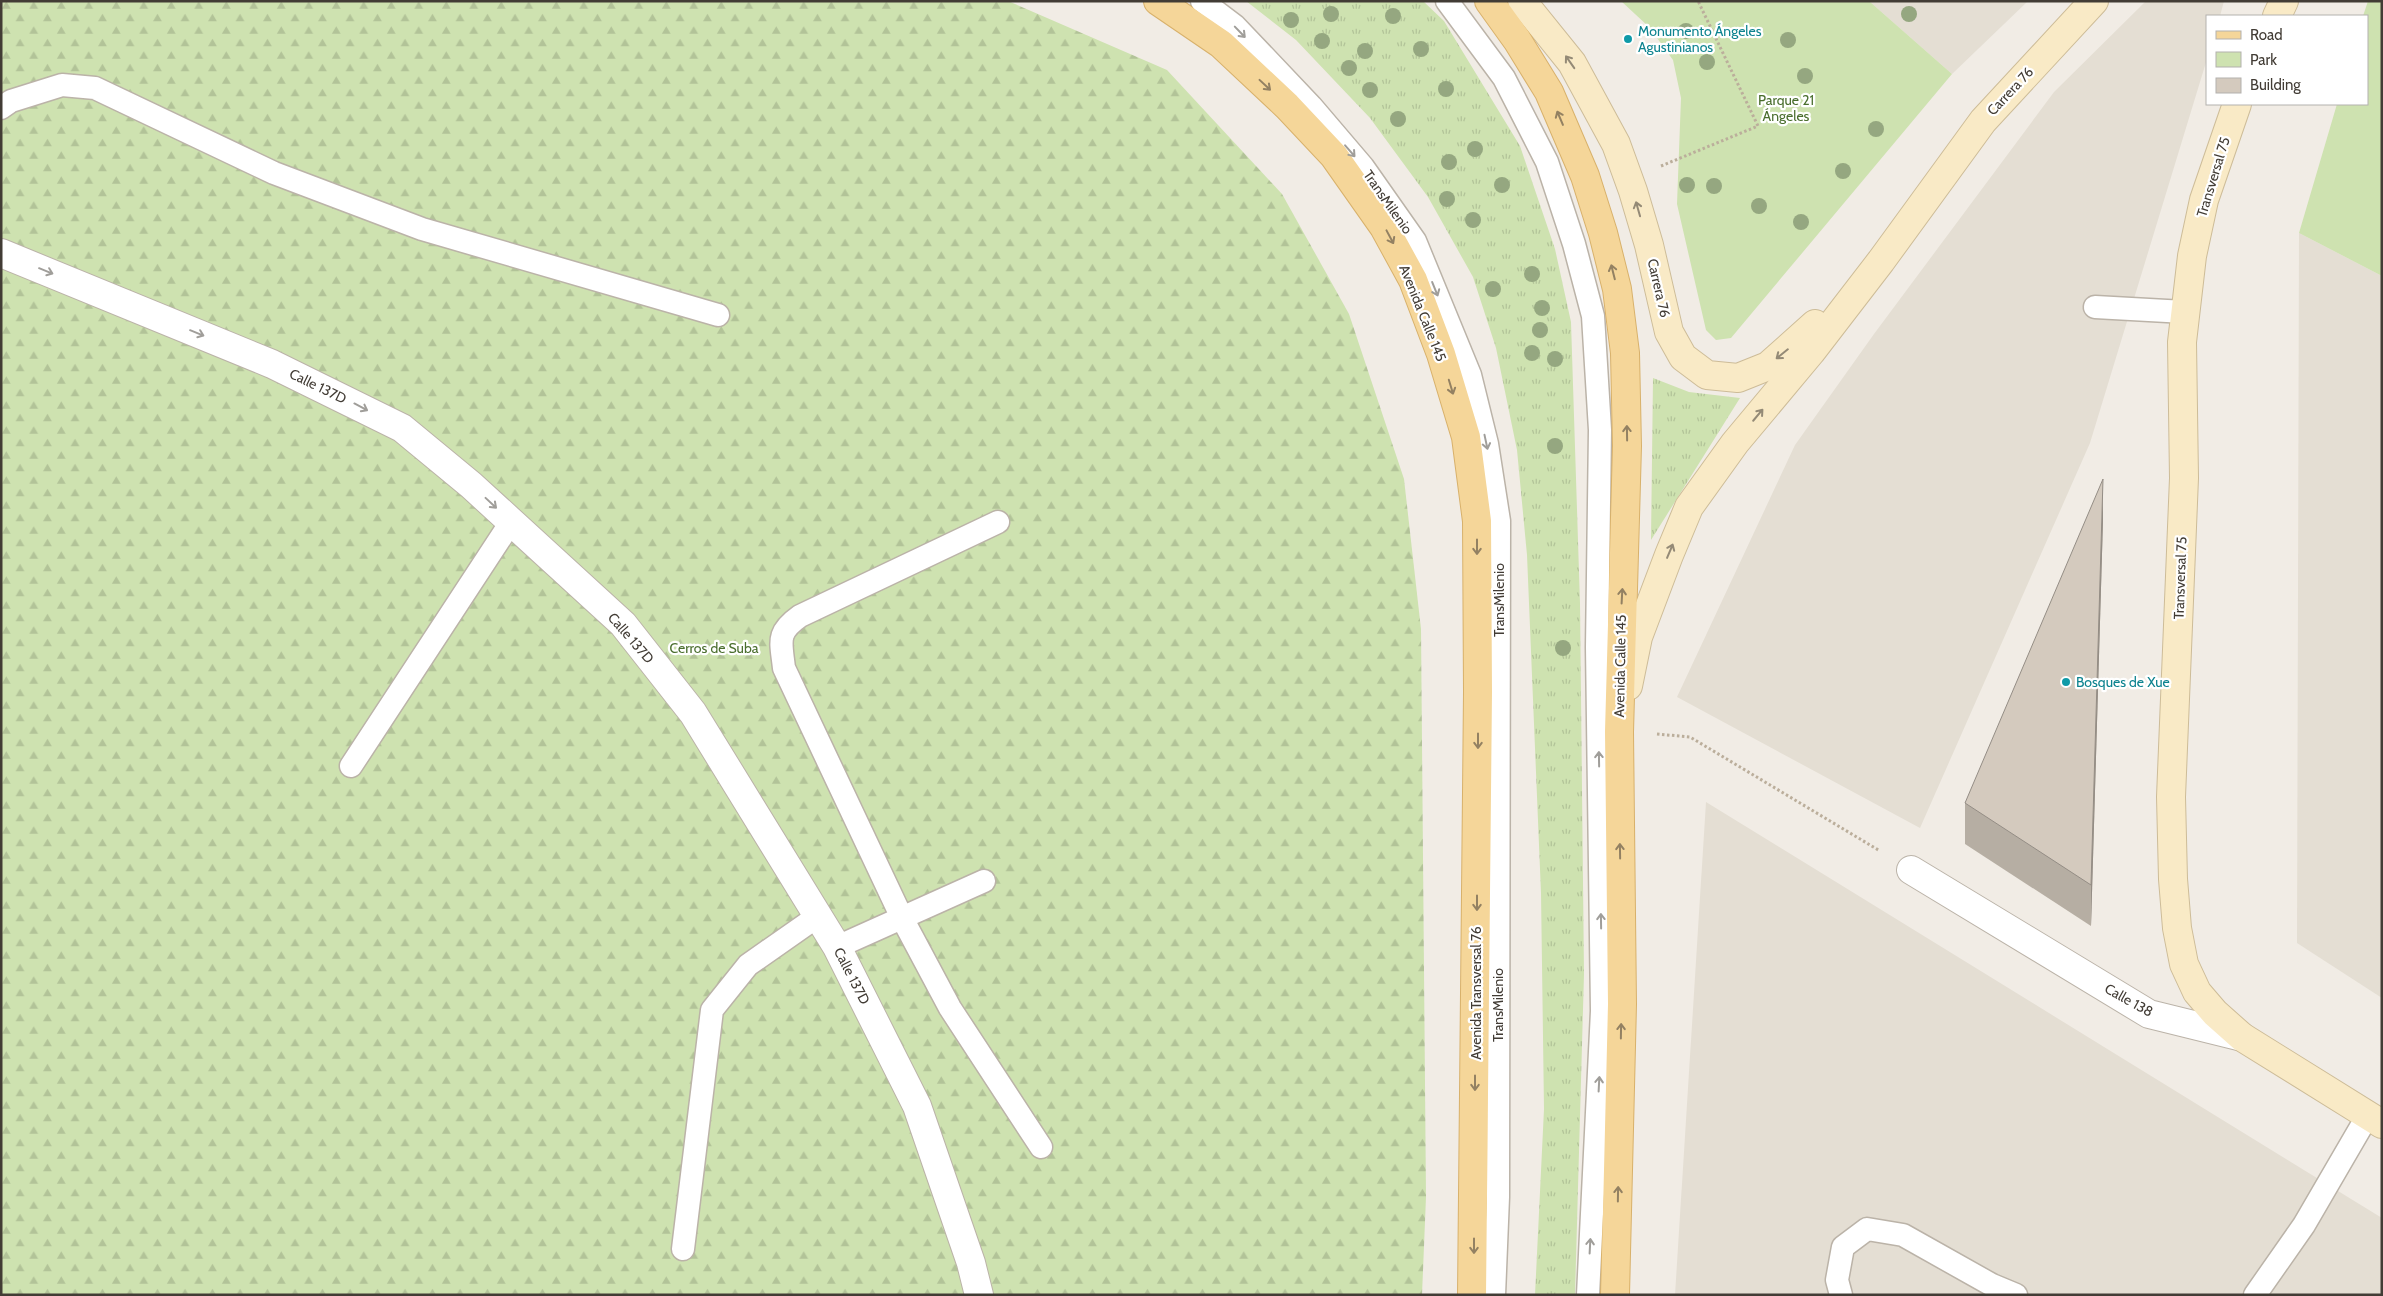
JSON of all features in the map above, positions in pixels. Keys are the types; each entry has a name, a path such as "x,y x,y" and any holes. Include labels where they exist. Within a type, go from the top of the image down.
{"main road":[{"name":"Avenida Calle 145","path":"1158,1 1221,44 1287,106 1327,149 1384,227 1413,280 1440,354 1466,437 1477,521 1478,692"},
{"name":"Avenida Calle 145","path":"1489,1 1517,40 1549,92 1585,176 1603,233 1617,289 1625,353 1627,446 1619,732"},
{"name":"Carrera 76","path":"1522,1 1572,64 1616,144 1649,245 1669,332 1683,357 1708,375 1738,378 1768,366 1881,261"},
{"name":"Carrera 76","path":"1619,732 1638,637 1689,507 1735,442 1811,352 1881,261 1983,121 2094,1"},
{"path":"2277,15 2284,1"},
{"name":"Transversal 75","path":"2237,105 2204,200 2192,256 2182,342 2184,478 2172,797 2173,879 2177,928 2184,964 2197,992 2242,1037"},
{"name":"Avenida Transversal 76","path":"1472,1295 1474,1258 1478,692"},
{"path":"1615,1295 1622,1004 1619,732"},
{"name":"Calle 138","path":"2242,1037 2375,1120"}],"street":[{"name":"Calle 137D","path":"1,253 272,364 402,428 471,485 623,624 687,705 837,947 917,1106 972,1263 979,1295"},
{"name":"Calle 138","path":"1911,870 2149,1014 2242,1037"}],"lane":[{"name":"TransMilenio","path":"1202,1 1235,26 1311,106 1363,167 1415,241 1470,375 1487,444 1499,521 1498,1197 1494,1295"},
{"path":"1447,1 1504,78 1547,162 1574,244 1592,316 1600,430 1597,647 1602,1011 1588,1295"},
{"path":"1,108 12,101 62,85 95,88 274,173 422,229 718,315"},
{"path":"2095,308 2186,312"},
{"path":"351,766 511,522"},
{"path":"998,522 800,616 786,626 781,641 784,668 902,918 950,1008 1041,1147"},
{"path":"837,947 984,881"},
{"path":"683,1249 712,1010 748,965 818,916"},
{"path":"2255,1295 2375,1120"},
{"path":"1841,1295 1837,1280 1843,1247 1866,1229 1903,1235 1992,1285 2016,1295"}],"path":[{"path":"1653,169 1758,126 1698,1"},
{"path":"1658,734 1690,737 1911,870"}],"shaded area":[{"path":"1869,1 2028,1 1952,74"},
{"path":"2146,1 2224,1 2220,15 2206,15 2206,62 2090,443 1920,828 1677,697 1795,445 1874,334 2054,92"},
{"path":"2299,233 2382,276 2382,998 2297,943"},
{"path":"1706,802 2382,1218 2382,1295 1675,1295"}],"green space":[{"name":"Cerros de Suba","path":"1,1 1008,1 1167,70 1282,194 1349,314 1404,479 1421,629 1426,1197 1422,1295 1,1295"},
{"path":"1246,1 1423,1 1444,21 1520,146 1555,249 1571,322 1580,603 1584,974 1575,1295 1535,1295 1544,1109 1541,893 1527,555 1517,450 1496,348 1473,277 1428,197 1370,118 1296,40"},
{"name":"Parque 21 Ángeles","path":"1621,1 1869,1 1952,74 1731,338 1716,340 1706,330 1677,204 1681,98 1673,60 1649,27"},
{"path":"2368,1 2382,1 2382,276 2299,233 2337,105 2368,105 2368,15 2363,15"},
{"path":"1653,378 1689,392 1740,398 1651,540"}],"building":[{"name":"Bosques de Xue","path":"2103,479 2091,885 1965,803"}],"place":[{"name":"Monumento Ángeles Agustinianos","path":"1628,39"},
{"name":"Bosques de Xue","path":"2066,682"}]}
